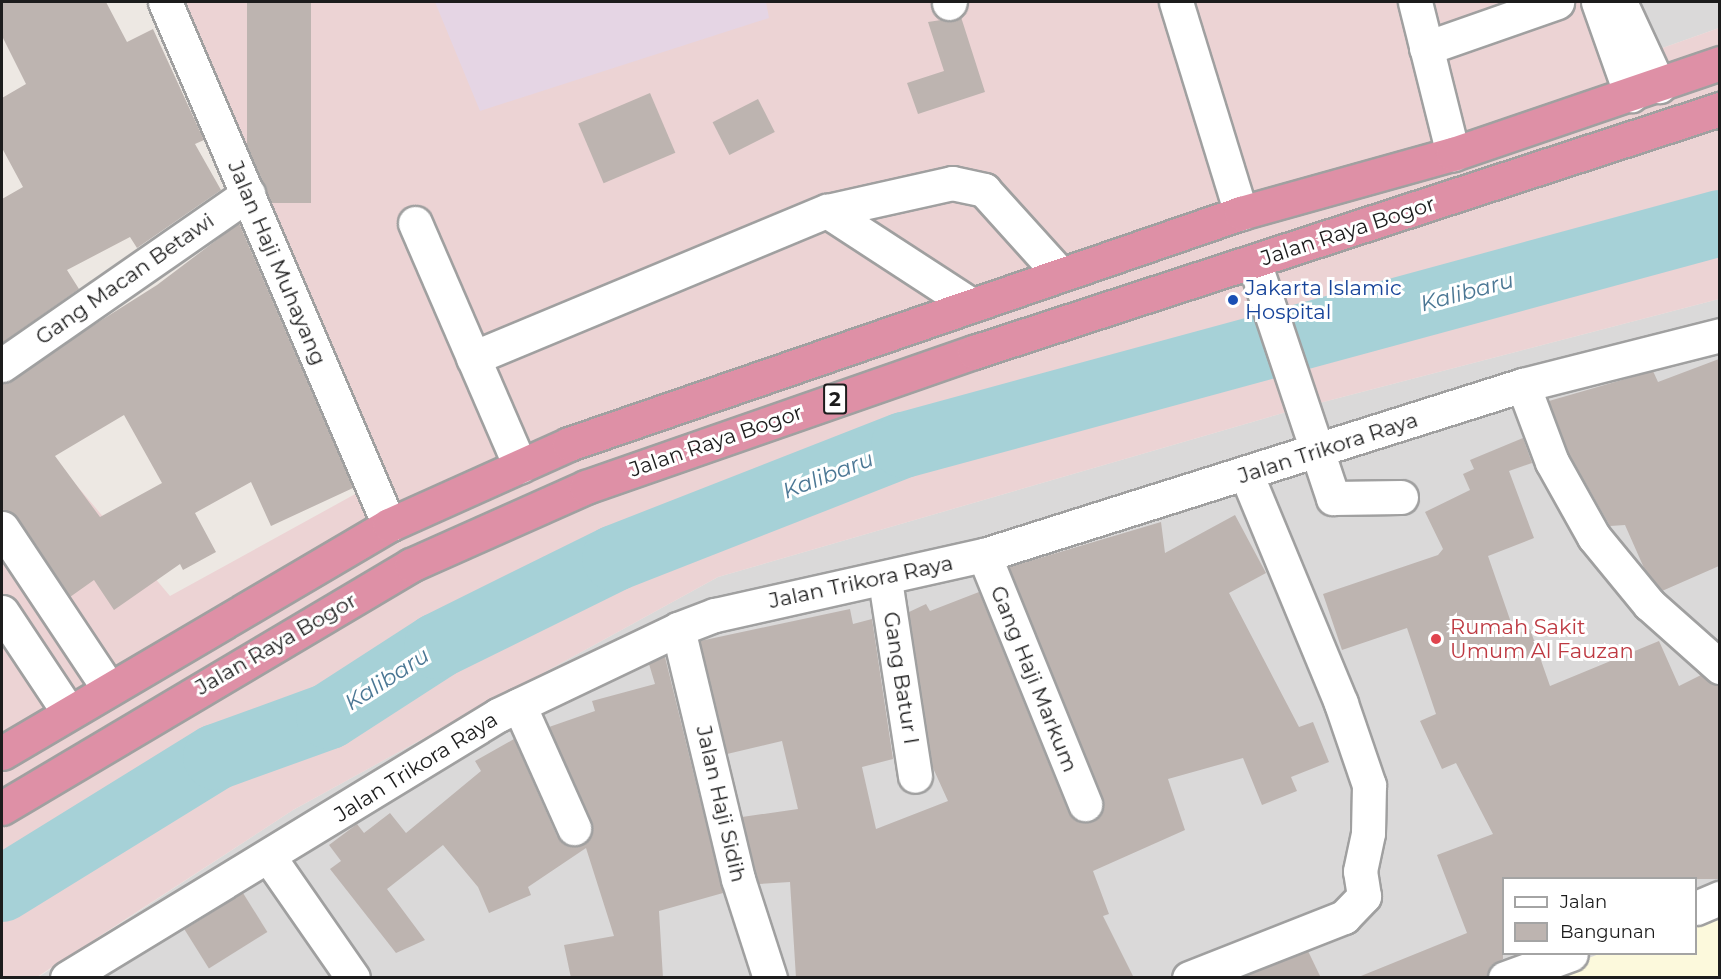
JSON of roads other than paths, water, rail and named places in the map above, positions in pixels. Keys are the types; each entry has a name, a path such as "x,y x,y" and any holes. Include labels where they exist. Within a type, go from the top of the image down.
{"highway":[{"name":"Jalan Raya Bogor","path":"2,753 389,525 520,466 703,395 1240,213 1453,154 1719,63"},
{"name":"Jalan Raya Bogor","path":"2,808 411,566 538,508 719,438 1719,109"},
{"path":"520,466 538,508"}],"street":[{"name":"Jalan Haji Muhayang","path":"165,2 389,525"},
{"path":"1176,2 1240,213"},
{"path":"1415,2 1453,154"},
{"path":"1426,48 1557,2"},
{"path":"1599,2 1645,90"},
{"path":"1620,2 1645,90"},
{"path":"473,358 827,211 970,183 984,190 1060,274"},
{"name":"Gang Macan Betawi","path":"2,365 248,194"},
{"path":"827,211 971,305"},
{"path":"415,223 520,466"},
{"path":"1254,262 1337,501 1401,497"},
{"name":"Jalan Trikora Raya","path":"67,978 103,968 269,857 519,705 678,629 758,605 885,580 984,555 1523,385 1719,335"},
{"path":"1523,385 1552,462 1594,537 1649,604 1719,667"},
{"path":"1189,978 1344,917 1364,896 1360,871 1368,833 1369,785 1341,703 1246,474"},
{"path":"2,528 109,689"},
{"name":"Gang Haji Markum","path":"984,555 1085,804"},
{"name":"Gang Batur I","path":"885,580 915,776"},
{"path":"2,612 69,713"},
{"name":"Jalan Haji Sidih","path":"678,629 738,879 770,978"},
{"path":"519,705 574,828"},
{"path":"269,857 353,978"},
{"path":"1697,907 1719,898"},
{"path":"1505,978 1568,955"}],"waterway":[{"name":"Kalibaru","path":"2,889 216,757 329,716 437,646 615,558 904,445 1720,223"}],"place":[{"name":"Jakarta Islamic Hospital","path":"1233,300"},
{"name":"Rumah Sakit Umum Al Fauzan","path":"1436,639"}]}
